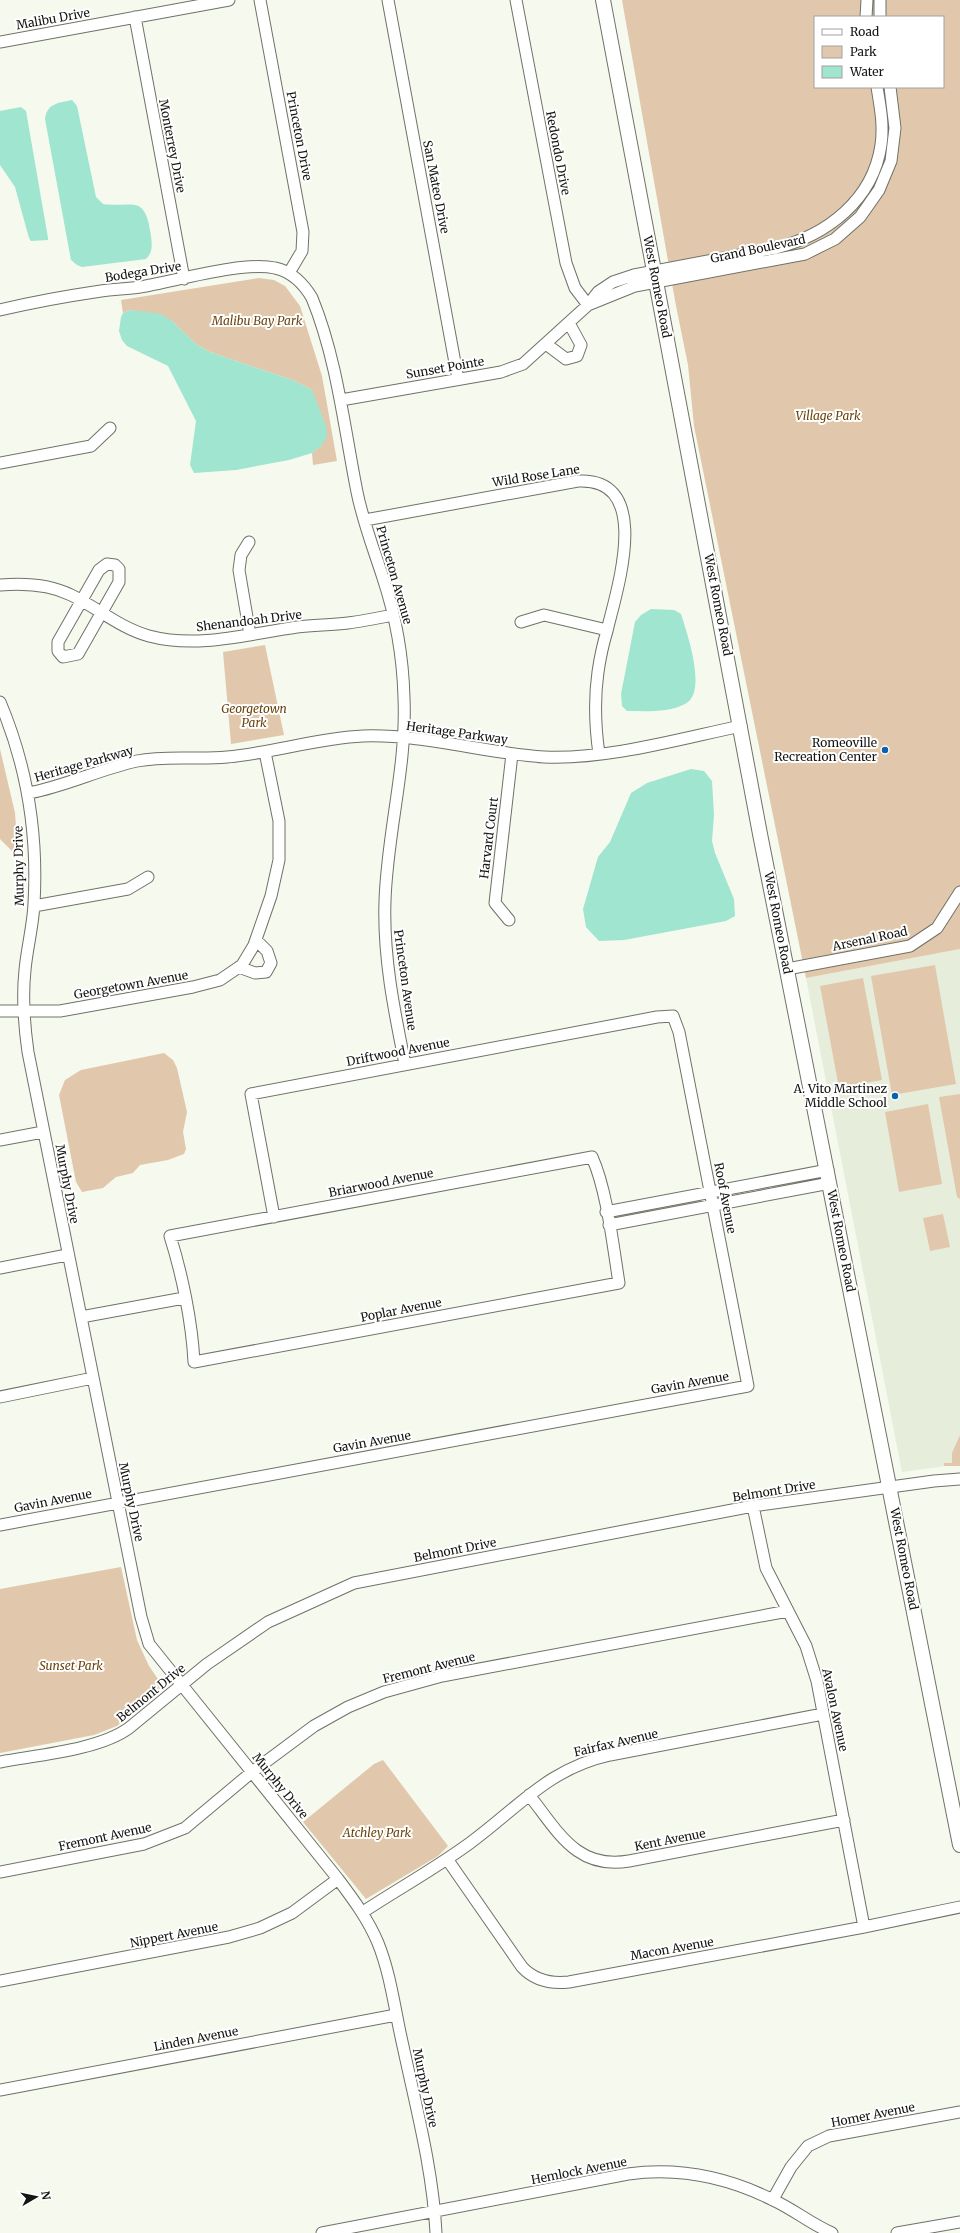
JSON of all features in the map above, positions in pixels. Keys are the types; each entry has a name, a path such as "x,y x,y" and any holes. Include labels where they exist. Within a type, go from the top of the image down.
{"main road":[{"name":"West Romeo Road","path":"603,0 787,969 960,1845"}],"street":[{"name":"Malibu Drive","path":"0,42 229,0"},
{"name":"Princeton Drive","path":"260,0 303,232 302,251 289,273"},
{"name":"San Mateo Drive","path":"388,0 458,379"},
{"name":"Redondo Drive","path":"516,0 566,263 575,288 588,305"},
{"path":"866,16 867,0"},
{"path":"880,0 880,16"},
{"name":"Monterrey Drive","path":"135,17 184,279"},
{"name":"Grand Boulevard","path":"656,276 797,242 817,234 837,220 852,205 866,187 876,165 881,145 882,128 877,88"},
{"name":"Grand Boulevard","path":"656,276 805,254 835,239 860,217 879,190 891,161 895,128 890,88"},
{"name":"Bodega Drive","path":"0,310 102,291 184,279 236,269 260,267 276,268 289,273"},
{"name":"Princeton Avenue","path":"289,273 306,288 315,305 341,400 358,494 393,615 402,674 403,760 386,878 384,927 390,984 405,1064"},
{"name":"Sunset Pointe","path":"341,400 501,372 523,364 588,305 598,292 612,282 656,276"},
{"path":"546,344 566,359 577,356 581,345 569,323"},
{"path":"0,463 91,446 110,428"},
{"name":"Wild Rose Lane","path":"365,520 578,481 598,484 614,495 619,504 625,526 625,550 621,578 607,630 598,672 595,706 599,754"},
{"path":"250,542 241,555 239,570 250,634"},
{"path":"107,564 115,565 118,570 119,582 102,614 78,654 63,657 58,651 58,642 81,600 99,570 107,564"},
{"name":"Shenandoah Drive","path":"0,585 28,584 60,590 81,600 125,627 149,636 173,640 204,642 299,627 349,623 393,615"},
{"path":"521,622 544,615 607,630"},
{"name":"Murphy Drive","path":"0,702 16,745 29,793 35,886 34,906 25,970 23,1011 28,1052 67,1255 81,1316 141,1618 149,1644 181,1686 338,1879 362,1912 378,1943 388,1976 418,2118 435,2212 436,2233"},
{"name":"Heritage Parkway","path":"29,793 46,790 113,766 138,761 166,757 228,757 265,752 336,738 403,737 512,754 545,757 576,757 599,754 741,726"},
{"name":"Georgetown Avenue","path":"0,1011 60,1011 199,986 220,980 239,967 249,956 256,940 270,896 280,846 278,814 265,752"},
{"name":"Harvard Court","path":"509,920 495,903 512,754"},
{"path":"34,906 128,889 148,877"},
{"name":"Arsenal Road","path":"787,969 910,946 937,928 960,892"},
{"path":"239,967 255,973 266,972 271,963 267,951 256,940"},
{"name":"Driftwood Avenue","path":"274,1216 251,1094 657,1016 673,1016"},
{"name":"Roof Avenue","path":"673,1016 679,1032 714,1204 748,1386"},
{"path":"0,1140 43,1132"},
{"name":"Briarwood Avenue","path":"184,1298 170,1236 592,1157 597,1168 609,1225"},
{"path":"606,1212 711,1192 829,1176"},
{"path":"609,1225 714,1204 829,1176"},
{"name":"Poplar Avenue","path":"184,1298 193,1344 194,1362 619,1283 609,1225"},
{"path":"0,1268 67,1255"},
{"path":"81,1316 184,1298"},
{"path":"0,1397 93,1378"},
{"name":"Gavin Avenue","path":"0,1525 748,1386"},
{"name":"Belmont Drive","path":"0,1762 106,1740 123,1732 207,1664 268,1622 306,1603 354,1583 753,1506 960,1479"},
{"name":"Avalon Avenue","path":"753,1506 766,1568 812,1662 864,1927"},
{"name":"Fremont Avenue","path":"0,1872 127,1848 164,1837 185,1828 252,1772 314,1726 348,1707 405,1685 442,1676 788,1611"},
{"name":"Fairfax Avenue","path":"362,1912 447,1859 471,1842 529,1795 567,1769 596,1759 823,1714"},
{"name":"Kent Avenue","path":"529,1795 570,1847 586,1858 607,1864 844,1820"},
{"name":"Macon Avenue","path":"447,1859 522,1967 534,1977 553,1983 569,1982 864,1927 960,1907"},
{"name":"Nippert Avenue","path":"0,1980 229,1937 260,1928 292,1913 338,1879"},
{"name":"Linden Avenue","path":"0,2090 396,2015"},
{"name":"Homer Avenue","path":"773,2200 791,2167 808,2146 829,2136 960,2112"},
{"name":"Hemlock Avenue","path":"322,2233 628,2174 660,2171 702,2175 729,2182 773,2200 832,2233"},
{"path":"897,2233 960,2222"}],"shaded area":[{"name":"A. Vito Martinez Middle School","path":"960,949 960,1464 902,1472 806,978"}],"green space":[{"name":"Village Park","path":"622,0 960,0 960,949 806,978 694,426 688,365 676,306"},
{"name":"Malibu Bay Park","path":"259,278 274,280 285,286 300,306 322,376 337,461 313,465 312,453 322,445 312,390 295,381 210,352 197,345 172,321 131,310 123,313 121,300"},
{"name":"Georgetown Park","path":"265,645 284,735 231,744 223,652"},
{"path":"0,749 15,813 18,851 12,851 0,839"},
{"path":"935,965 956,1084 892,1095 871,976"},
{"path":"863,978 882,1080 839,1088 820,986"},
{"path":"164,1053 173,1060 177,1068 187,1112 183,1132 186,1149 184,1154 168,1160 140,1165 133,1173 116,1177 103,1188 82,1192 76,1182 59,1095 65,1080 81,1070"},
{"path":"960,1094 960,1199 957,1197 939,1097"},
{"path":"928,1104 942,1184 899,1192 885,1112"},
{"path":"943,1214 950,1247 930,1251 923,1218"},
{"path":"960,1435 960,1466 944,1466 944,1463 952,1463 952,1453"},
{"name":"Sunset Park","path":"121,1567 137,1640 149,1666 164,1688 117,1726 94,1735 0,1753 0,1589"},
{"name":"Atchley Park","path":"383,1760 448,1846 438,1856 366,1899 303,1822 374,1764"}],"water":[{"path":"72,100 77,106 96,197 103,204 136,205 141,208 145,213 148,222 152,245 151,251 146,259 82,267 71,260 45,119 48,110 51,107 58,103"},
{"path":"21,107 26,111 48,240 31,241 29,238 15,187 0,165 0,111"},
{"path":"131,310 161,314 172,321 197,345 210,352 295,381 312,390 326,426 327,436 322,445 312,453 289,460 236,470 194,473 190,465 196,421 168,366 127,346 122,340 119,331 121,317 123,313"},
{"path":"651,609 674,610 681,614 694,662 695,688 692,698 685,704 678,707 656,711 627,711 622,706 621,694 635,622 641,615"},
{"path":"691,769 704,771 712,781 714,815 712,841 715,853 734,899 735,916 726,921 624,940 599,941 586,927 583,909 598,857 610,842 631,793 647,783"}],"place":[{"name":"Romeoville Recreation Center","path":"885,750"},
{"name":"A. Vito Martinez Middle School","path":"895,1096"}]}
